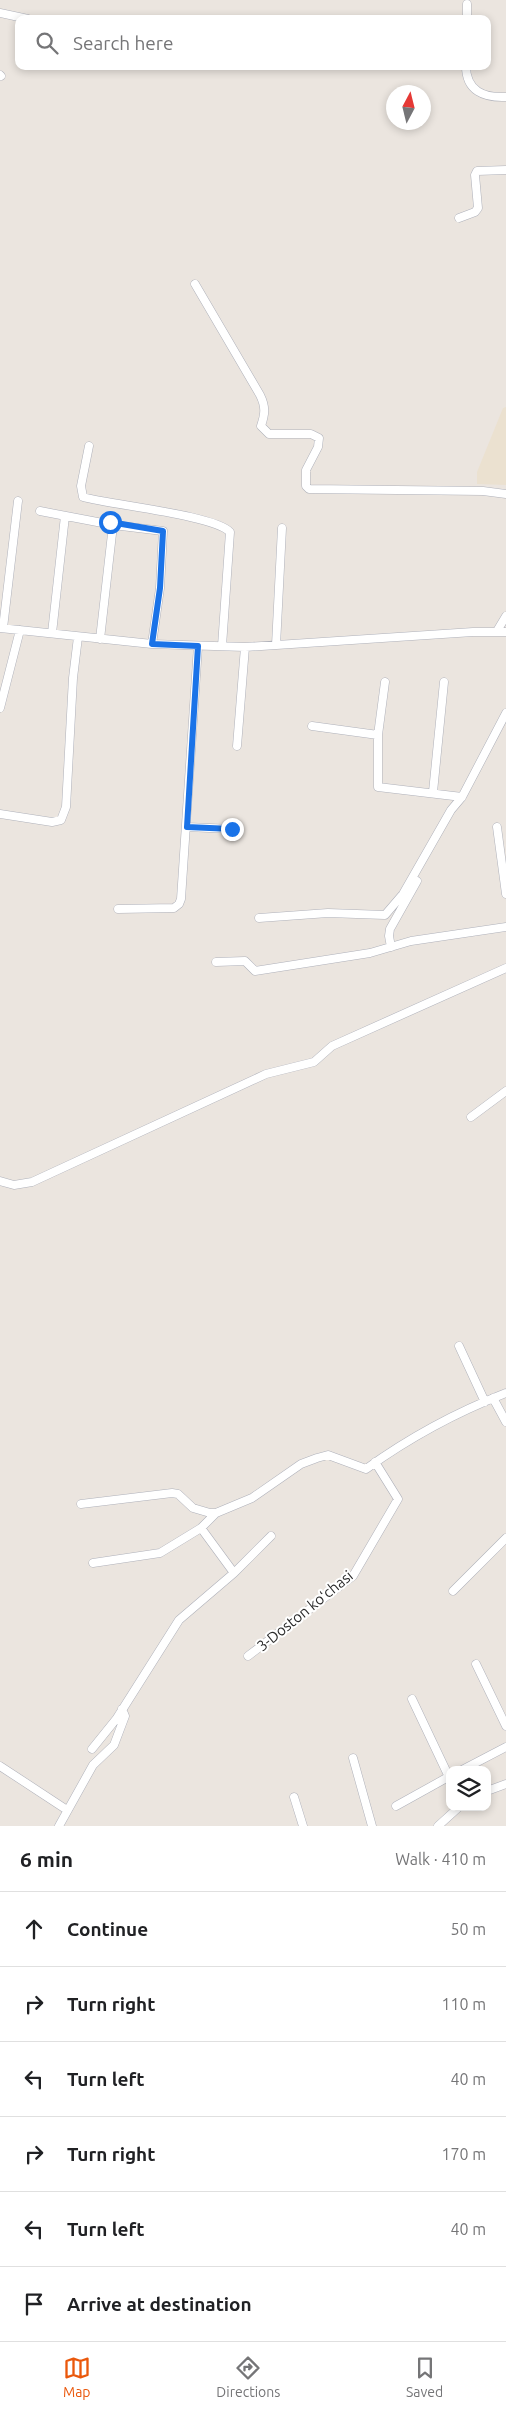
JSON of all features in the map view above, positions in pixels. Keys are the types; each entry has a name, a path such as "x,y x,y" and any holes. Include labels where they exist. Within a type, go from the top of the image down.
{"street":[{"path":"467,4 467,15"},
{"path":"0,13 15,16"},
{"path":"467,70 469,82 474,90 487,96 506,97"},
{"path":"459,218 478,209 476,172 506,170"},
{"path":"195,284 260,395 264,404 265,414 261,426 269,434 312,434 319,438 318,447 306,470 306,486 309,489 483,491 506,494"},
{"path":"89,446 81,486 83,497 190,517 225,528 230,532 222,646"},
{"path":"18,501 2,628 152,644 246,647 497,631 506,632"},
{"path":"40,511 113,525 163,531 160,588 152,644"},
{"path":"52,634 65,516"},
{"path":"100,639 113,525"},
{"path":"276,645 282,528"},
{"path":"497,631 506,616"},
{"path":"0,708 20,630"},
{"path":"0,814 52,822 61,820 66,807 73,678 78,637"},
{"path":"118,909 174,908 179,904 187,827 198,646"},
{"path":"237,746 246,647"},
{"path":"385,682 378,735 378,787 462,796"},
{"path":"433,792 444,682"},
{"path":"259,918 328,913 385,915 403,894 451,810 462,796 502,730 506,714"},
{"path":"312,726 378,735"},
{"path":"391,947 390,929 451,818 451,810"},
{"path":"187,827 232,829"},
{"path":"496,827 506,894"},
{"path":"216,962 246,961 255,971 370,953 411,941 506,927"},
{"path":"0,1181 14,1185 32,1182 266,1074 314,1062 332,1046 506,968"},
{"path":"471,1117 506,1091"},
{"path":"459,1346 484,1402"},
{"path":"81,1504 172,1493 178,1494 193,1508 210,1513 216,1512 252,1498 301,1464 317,1458 328,1455 366,1469 403,1443 484,1402 506,1393"},
{"path":"493,1398 506,1422"},
{"name":"3-Doston koʻchasi","path":"248,1656 353,1576 398,1499 375,1462"},
{"path":"93,1563 160,1553 201,1528 216,1512"},
{"path":"201,1528 234,1573"},
{"path":"92,1750 122,1709 179,1620 234,1573 272,1536"},
{"path":"453,1591 506,1538"},
{"path":"476,1664 506,1726"},
{"path":"412,1698 446,1770"},
{"path":"59,1826 93,1765 114,1745 125,1716 122,1709"},
{"path":"470,1766 506,1747"},
{"path":"353,1758 372,1826"},
{"path":"0,1766 67,1810"},
{"path":"396,1806 446,1778"},
{"path":"491,1790 506,1784"},
{"path":"294,1797 303,1826"},
{"path":"441,1825 455,1811"}],"shaded area":[{"path":"506,407 506,485 477,484 477,472 503,408"}],"route":[{"path":"110,522 113,525 159,529 163,531 160,588 152,644 198,646 187,827 232,829"}]}
